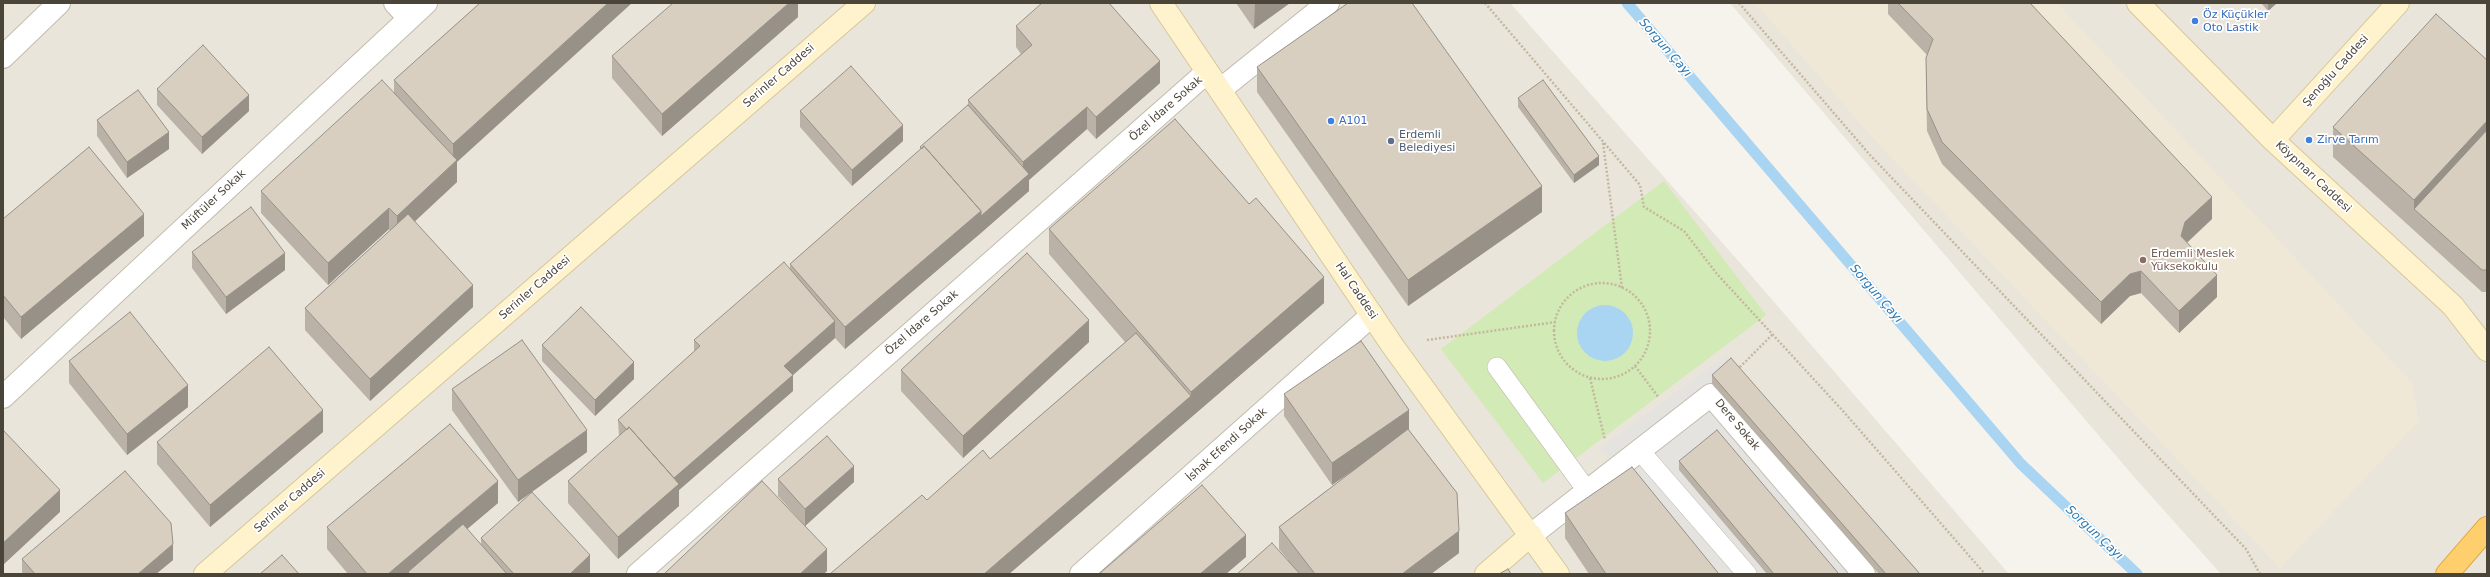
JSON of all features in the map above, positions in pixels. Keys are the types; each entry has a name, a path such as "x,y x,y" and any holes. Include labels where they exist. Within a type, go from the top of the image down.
{"highway":[{"path":"2447,574 2487,528"}],"street":[{"path":"3,57 60,3"},
{"name":"Müftüler Sokak","path":"3,397 402,11 426,3"},
{"name":"Serinler Caddesi","path":"206,574 864,3"},
{"name":"Hal Caddesi","path":"1160,3 1392,345 1558,574"},
{"path":"1220,90 1328,3"},
{"name":"Köypınarı Caddesi","path":"2138,3 2273,140 2453,306 2487,350"},
{"name":"Şenoğlu Caddesi","path":"2273,140 2398,3"},
{"name":"Özel İdare Sokak","path":"638,574 1207,72"},
{"name":"İshak Efendi Sokak","path":"1081,574 1372,316"},
{"name":"Dere Sokak","path":"1531,535 1711,395 1864,574"},
{"path":"1486,574 1531,535"}],"lane":[{"path":"1497,367 1588,492"},
{"path":"1640,451 1747,574"}],"path":[{"path":"1485,3 1640,185 1644,207 1684,230 1717,274 1843,411 1922,504 1966,549 1985,574"},
{"path":"1739,3 1870,155 2246,549 2260,574"},
{"path":"1603,143 1622,288"},
{"path":"1606,283 1622,288 1637,297 1647,312 1651,328 1648,346 1635,366 1625,374 1608,379 1590,378 1573,370 1561,356 1556,343 1556,322 1565,301 1575,292 1588,285 1606,283"},
{"path":"1392,345 1556,322"},
{"path":"1711,395 1773,334"},
{"path":"1635,366 1677,422"},
{"path":"1590,378 1613,472"}],"shaded area":[{"path":"3,3 1510,3 1749,273 2009,574 3,574"},
{"path":"1730,3 2487,3 2487,574 2221,574 2135,478"},
{"name":"Erdemli Meslek Yüksekokulu","path":"1755,3 2057,3 2412,383 2419,421 2280,568 1872,137"},
{"path":"1727,355 1922,574 1707,574 1600,448"}],"green space":[{"path":"1664,181 1766,315 1543,483 1441,349"}],"water":[{"path":"1600,305 1610,305 1625,313 1631,322 1633,333 1631,344 1625,353 1610,361 1600,361 1589,356 1582,349 1577,338 1577,328 1582,317 1589,310"}],"building":[{"path":"480,3 608,3 453,144 394,80"},
{"path":"673,3 789,3 662,114 612,56"},
{"path":"1042,3 1109,3 1160,61 1096,117 1087,107 1023,162 968,100 1032,45 1016,26"},
{"name":"Erdemli Belediyesi","path":"1348,3 1412,3 1542,186 1408,280 1257,67"},
{"path":"1898,3 2030,3 2212,197 2185,222 2181,236 2217,275 2179,311 2141,271 2130,274 2101,302 1942,142 1927,109 1926,58 1933,39"},
{"path":"2436,14 2487,60 2487,121 2414,200 2333,127"},
{"path":"203,45 249,95 202,137 157,89"},
{"path":"851,66 903,125 852,170 800,111"},
{"path":"382,80 457,160 397,216 389,208 328,263 261,191"},
{"path":"1543,80 1599,156 1574,175 1518,98"},
{"path":"138,90 169,132 127,162 97,120"},
{"path":"968,105 1029,174 981,216 981,211 924,146 922,149 920,147"},
{"path":"1175,119 1249,204 1256,198 1324,277 1191,392 1049,229"},
{"path":"2487,130 2487,270 2482,270 2414,209"},
{"path":"924,146 981,211 845,327 790,264"},
{"path":"89,147 144,214 21,317 3,295 3,219"},
{"path":"251,207 285,253 226,297 192,252"},
{"path":"408,214 473,285 370,379 305,308"},
{"path":"1027,253 1089,320 963,436 901,370"},
{"path":"784,262 835,321 784,366 793,375 674,478 629,427 627,430 618,420 700,346 694,340"},
{"path":"581,307 634,362 595,400 542,345"},
{"path":"130,312 188,385 127,434 69,361"},
{"path":"1136,333 1191,396 984,574 830,574 922,495 927,500 983,450 990,459"},
{"path":"522,340 587,430 518,480 452,389"},
{"path":"1361,341 1409,410 1332,463 1284,394"},
{"path":"269,347 323,410 210,505 157,442"},
{"path":"1731,358 1920,574 1886,574 1712,375"},
{"path":"450,424 498,481 388,574 367,574 327,527"},
{"path":"629,427 679,484 618,537 568,481"},
{"path":"1408,429 1457,493 1459,531 1402,574 1315,574 1279,527"},
{"path":"3,430 60,490 3,543"},
{"path":"1717,430 1839,574 1774,574 1679,461"},
{"path":"827,436 854,466 805,509 778,479"},
{"path":"1632,467 1719,574 1606,574 1565,513"},
{"path":"125,471 171,523 173,544 138,574 35,574 22,559"},
{"path":"762,481 827,549 800,574 664,574"},
{"path":"1202,485 1246,535 1200,574 1100,573"},
{"path":"532,492 590,555 570,574 514,574 481,538"},
{"path":"463,524 507,574 410,574 408,572"},
{"path":"1272,543 1300,574 1237,574"},
{"path":"282,555 299,574 260,574"},
{"path":"1508,569 1511,574 1499,574"}],"waterway":[{"name":"Sorgun Çayı","path":"1627,3 2021,464 2137,574"}],"place":[{"name":"Öz Küçükler Oto Lastik","path":"2195,21"},
{"name":"A101","path":"1331,121"},
{"name":"Zirve Tarım","path":"2309,140"},
{"name":"Erdemli Belediyesi","path":"1391,141"},
{"name":"Erdemli Meslek Yüksekokulu","path":"2143,260"}]}
